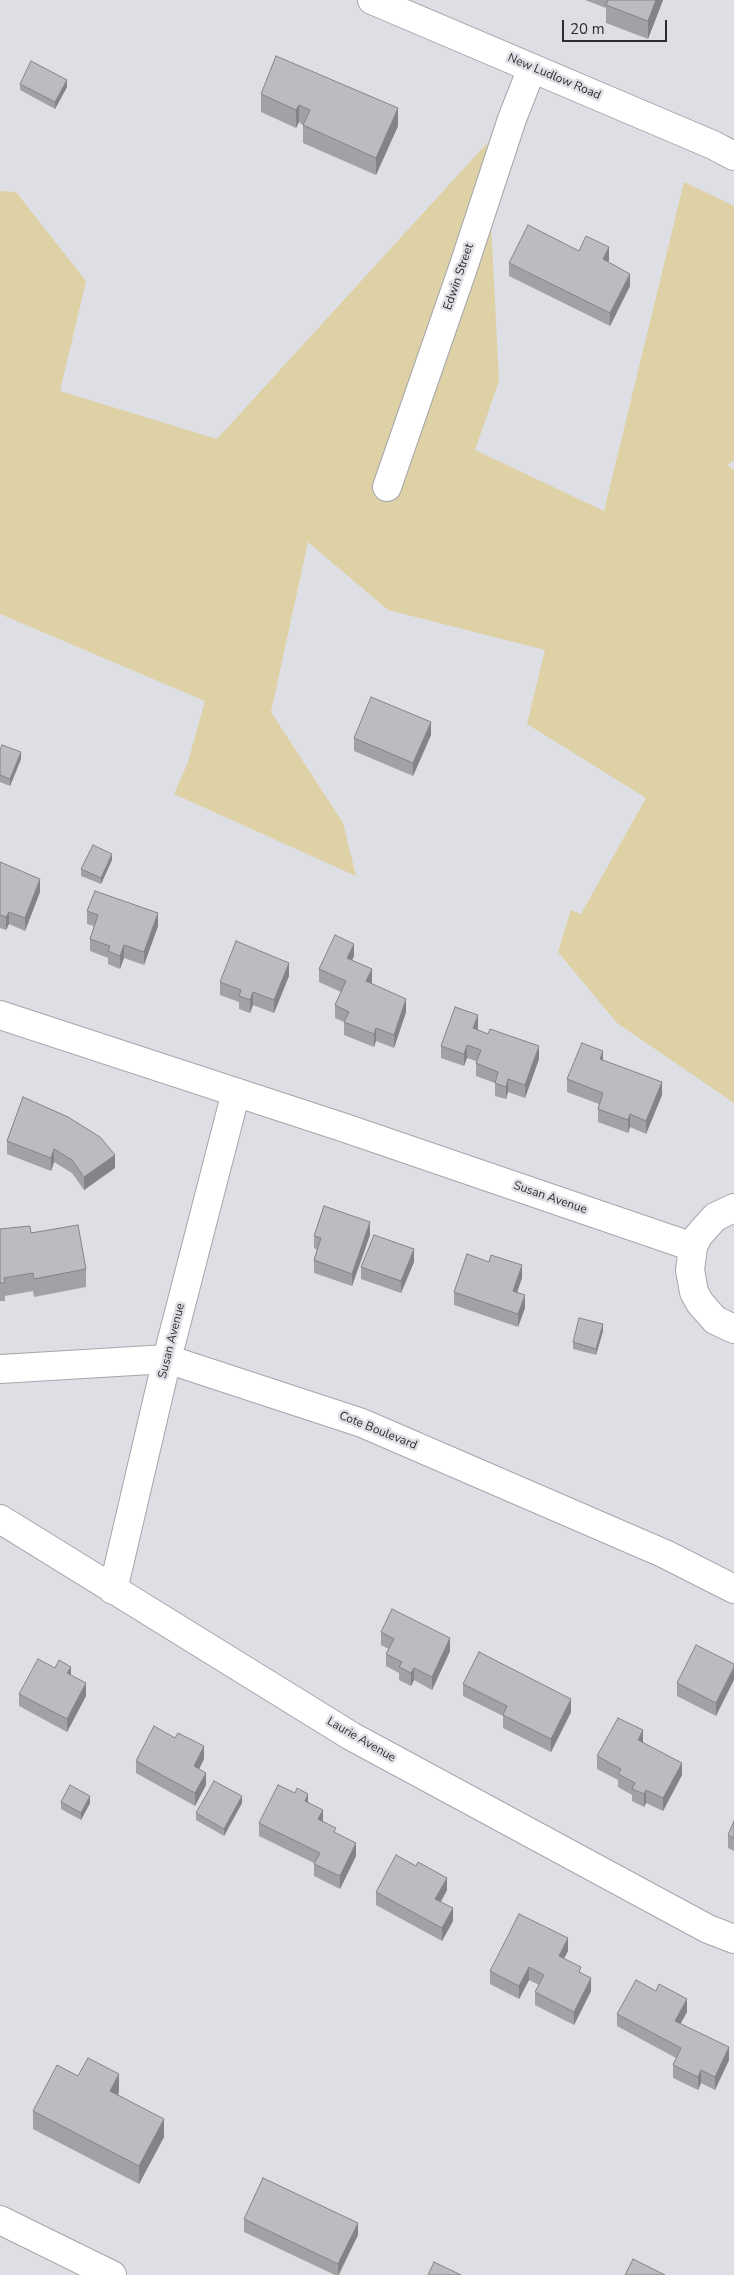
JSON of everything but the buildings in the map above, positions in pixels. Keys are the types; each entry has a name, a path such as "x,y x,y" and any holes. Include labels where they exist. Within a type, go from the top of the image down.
{"street":[{"name":"New Ludlow Road","path":"372,0 713,145 734,156"},
{"name":"Edwin Street","path":"387,487 463,268 512,119 532,68"},
{"name":"Susan Avenue","path":"0,1015 236,1092 693,1247"},
{"name":"Susan Avenue","path":"113,1590 166,1359 236,1092"},
{"path":"734,1208 715,1217 706,1226 693,1247 690,1270 694,1292 700,1303 715,1320 734,1329"},
{"name":"Cote Boulevard","path":"0,1369 166,1359 362,1423 665,1554 734,1589"},
{"name":"Laurie Avenue","path":"0,1519 351,1736 708,1928 734,1939"},
{"path":"0,2220 112,2275"}],"shaded area":[{"path":"487,143 499,381 475,450 604,511 684,182 734,206 734,460 727,465 734,470 734,1103 617,1023 558,952 571,910 581,914 646,798 527,724 545,650 388,610 308,542 271,712 343,823 356,876 174,794 188,762 205,701 0,614 0,191 16,192 86,281 60,391 217,439"}]}
